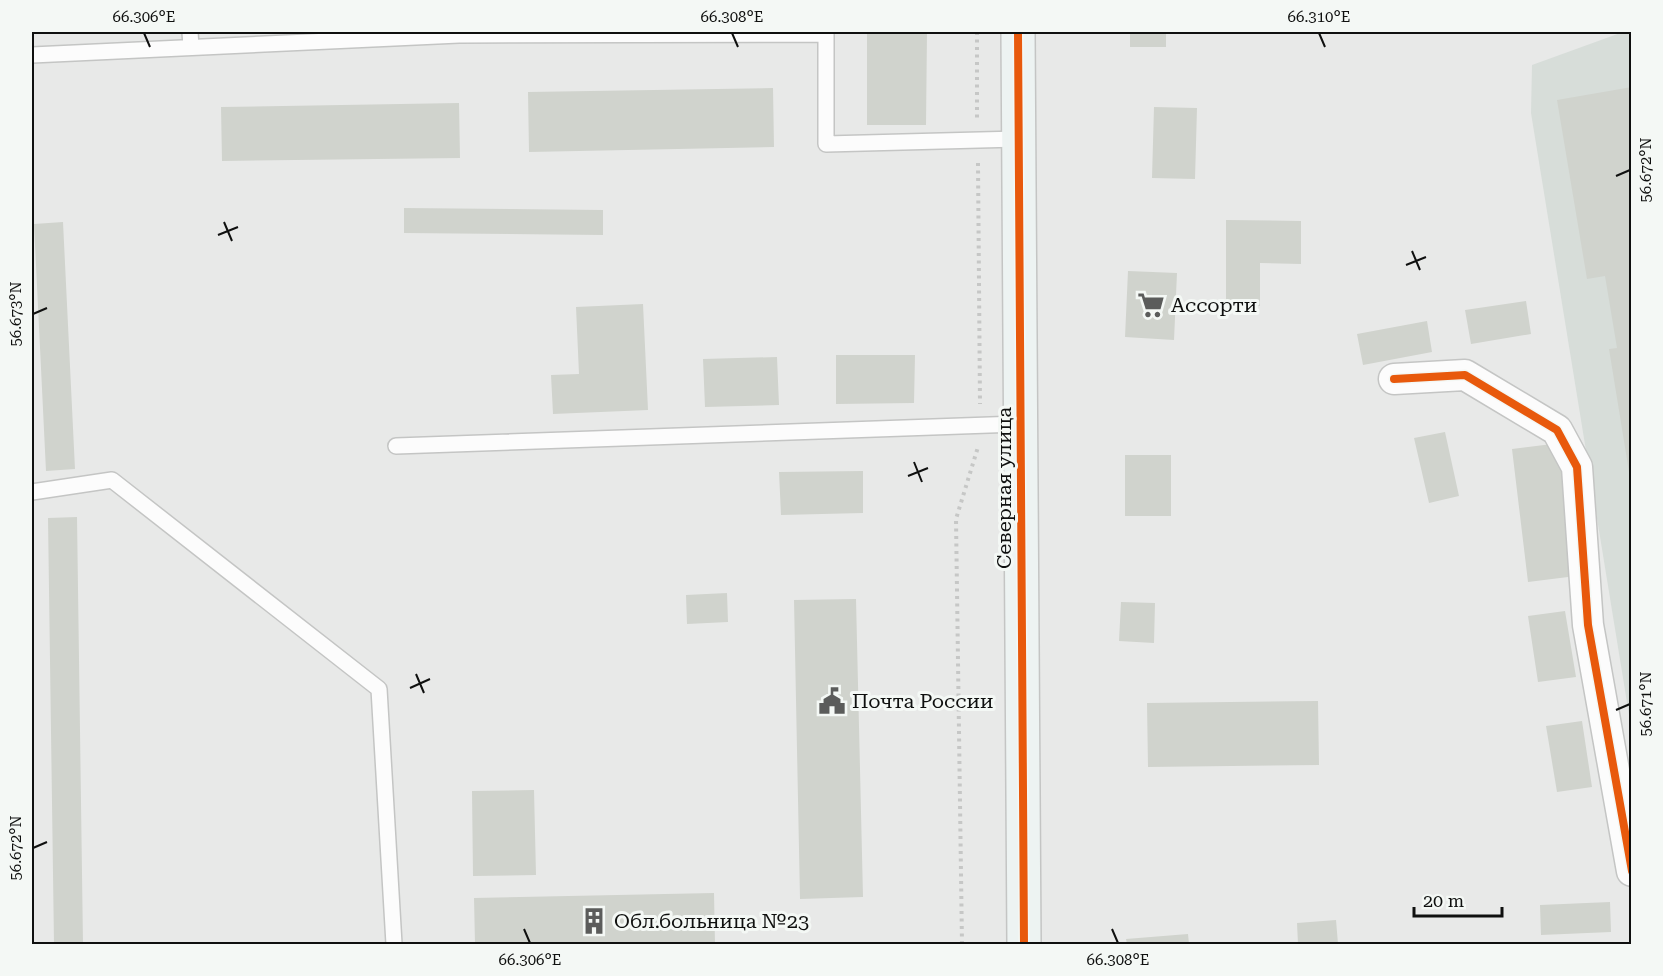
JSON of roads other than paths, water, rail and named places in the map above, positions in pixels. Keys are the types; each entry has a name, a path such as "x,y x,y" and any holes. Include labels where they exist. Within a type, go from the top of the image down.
{"street":[{"name":"Северная улица","path":"1018,32 1024,945"},
{"path":"1394,380 1465,375 1557,430 1577,467 1588,625 1632,871"}],"lane":[{"path":"32,55 190,39 317,36 826,33 826,144 1019,139"},
{"path":"396,446 1020,424"},
{"path":"32,492 112,480 379,689 394,945"}],"place":[{"name":"Ассорти","path":"1151,305"},
{"name":"Почта России","path":"832,701"},
{"name":"Обл.больница №23","path":"594,921"}]}
